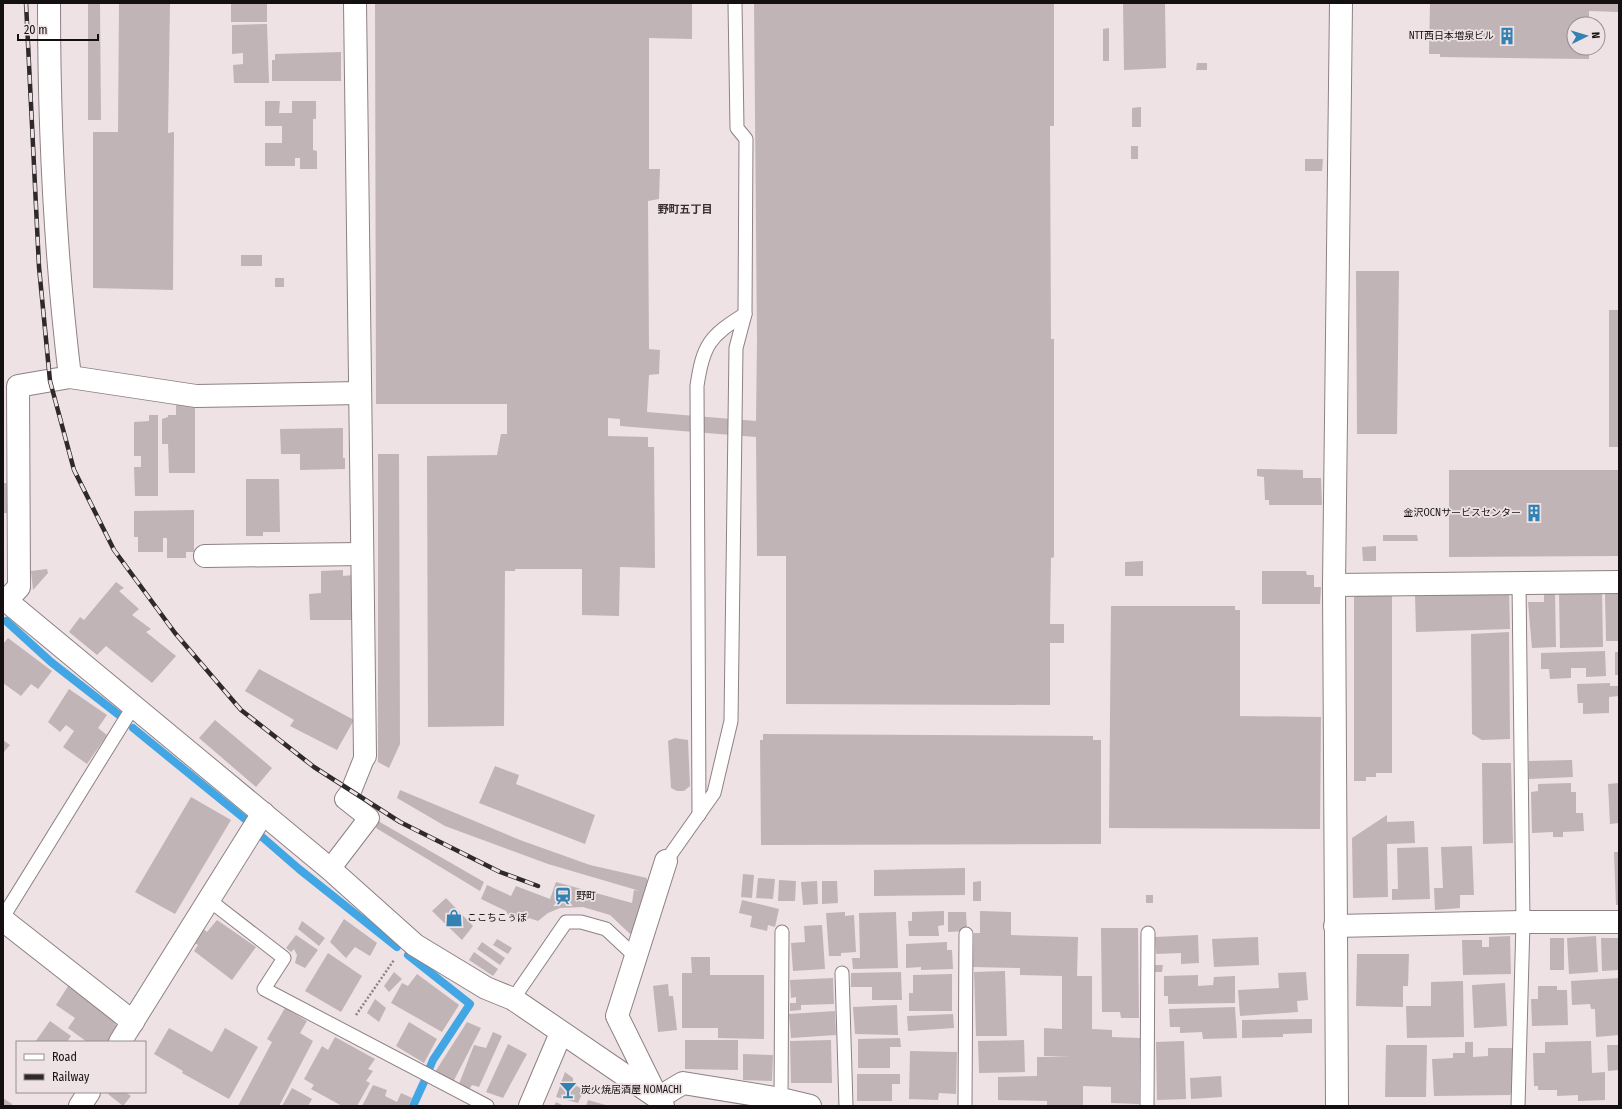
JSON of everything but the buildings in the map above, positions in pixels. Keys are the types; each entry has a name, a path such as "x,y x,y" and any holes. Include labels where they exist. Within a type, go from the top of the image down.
{"street":[{"path":"49,3 49,96 64,322 70,377"},
{"path":"330,869 369,818 345,799 351,791 365,756 355,3"},
{"path":"1337,1106 1334,585 1341,3"},
{"path":"359,393 196,396 70,377 11,385 19,586 4,602 330,869 408,940 486,988 513,999 660,1102"},
{"path":"205,556 362,554"},
{"path":"1334,585 1619,582"},
{"path":"121,1041 264,814"},
{"path":"660,1102 617,1016 666,861"},
{"path":"3,920 133,1022"},
{"path":"1335,926 1523,922 1619,922"},
{"path":"530,1106 560,1033"},
{"path":"660,1102 683,1083 781,1099 810,1106"},
{"path":"80,1106 88,1093"}],"lane":[{"path":"666,861 714,794 731,721 736,348 745,314 746,139 737,128 735,3"},
{"path":"699,815 697,386 700,363 707,346 721,329 745,314"},
{"path":"1518,1106 1523,922 1519,583"},
{"path":"3,917 133,707"},
{"path":"209,900 284,958 264,989 487,1106"},
{"path":"513,999 566,922 581,922 606,929 636,958"},
{"path":"781,1099 782,932"},
{"path":"1147,1106 1148,933"},
{"path":"965,1106 966,934"},
{"path":"842,973 846,1106"}],"path":[{"path":"344,1032 408,940"}],"waterway":[{"path":"6,621 51,662 119,715"},
{"path":"133,728 246,820"},
{"path":"261,836 299,869 397,947"},
{"path":"408,955 470,1004 433,1060 430,1067"},
{"path":"413,1106 424,1082"}],"railway":[{"path":"26,3 39,267 50,381 74,470 114,550 175,633 241,710 314,767 400,822 500,872 538,886"}],"place":[{"name":"NTT西日本増泉ビル","path":"1507,36"},
{"name":"金沢OCNサービスセンター","path":"1534,513"},
{"name":"野町","path":"563,896"},
{"name":"ここちこぅぼ","path":"454,918"},
{"name":"炭火焼居酒屋 NOMACHI","path":"568,1090"}],"district":[{"name":"野町五丁目","path":"685,209"}]}
